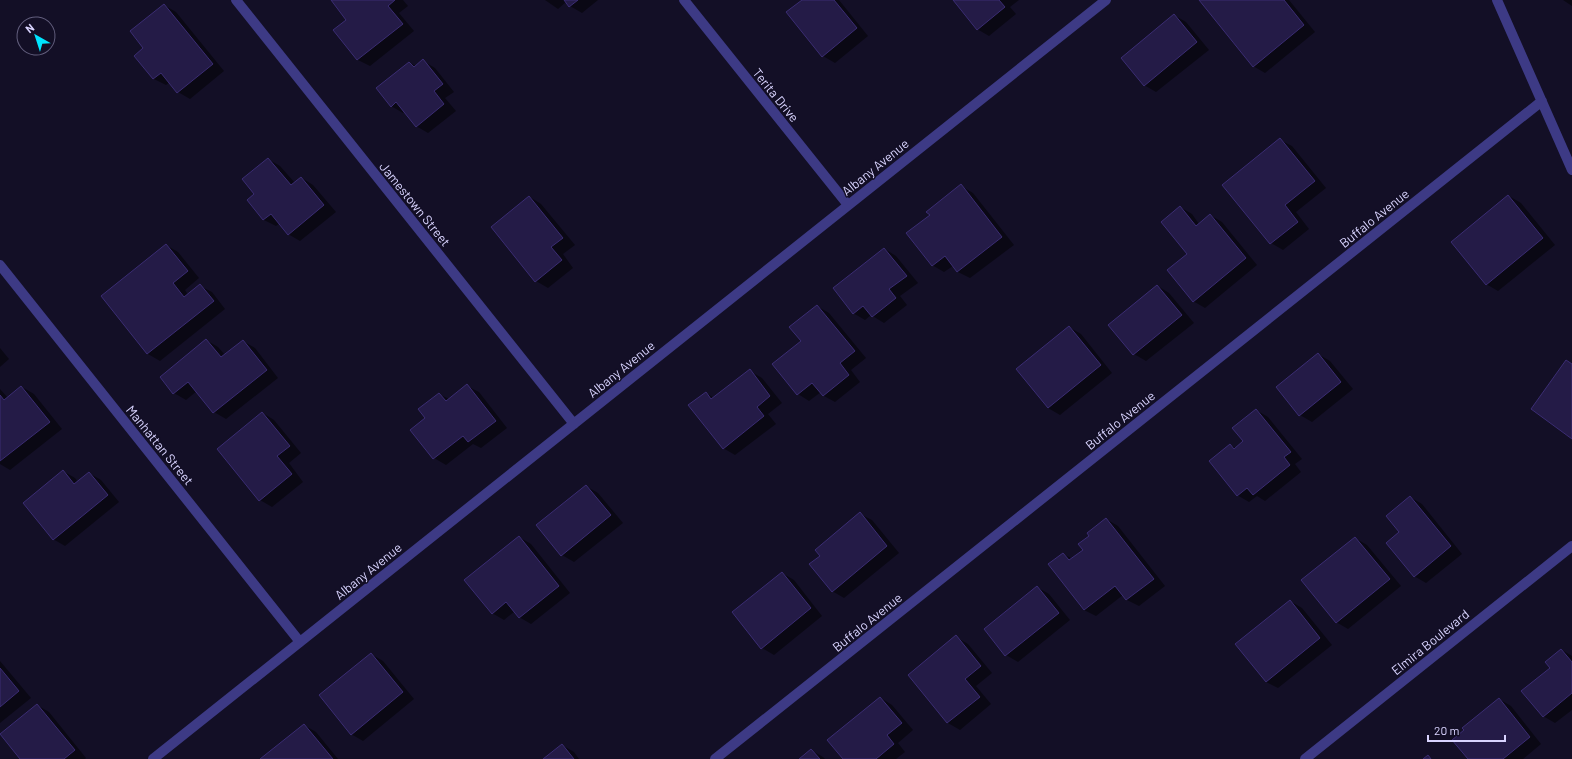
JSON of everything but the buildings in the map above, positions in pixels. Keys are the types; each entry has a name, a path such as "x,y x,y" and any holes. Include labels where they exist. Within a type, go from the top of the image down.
{"street":[{"name":"Jamestown Street","path":"236,0 574,424"},
{"name":"Terita Drive","path":"684,0 848,205"},
{"name":"Albany Avenue","path":"153,759 1106,0"},
{"path":"1497,0 1572,170"},
{"name":"Buffalo Avenue","path":"715,759 1542,101"},
{"name":"Manhattan Street","path":"0,265 300,642"},
{"name":"Elmira Boulevard","path":"1305,759 1572,546"}]}
